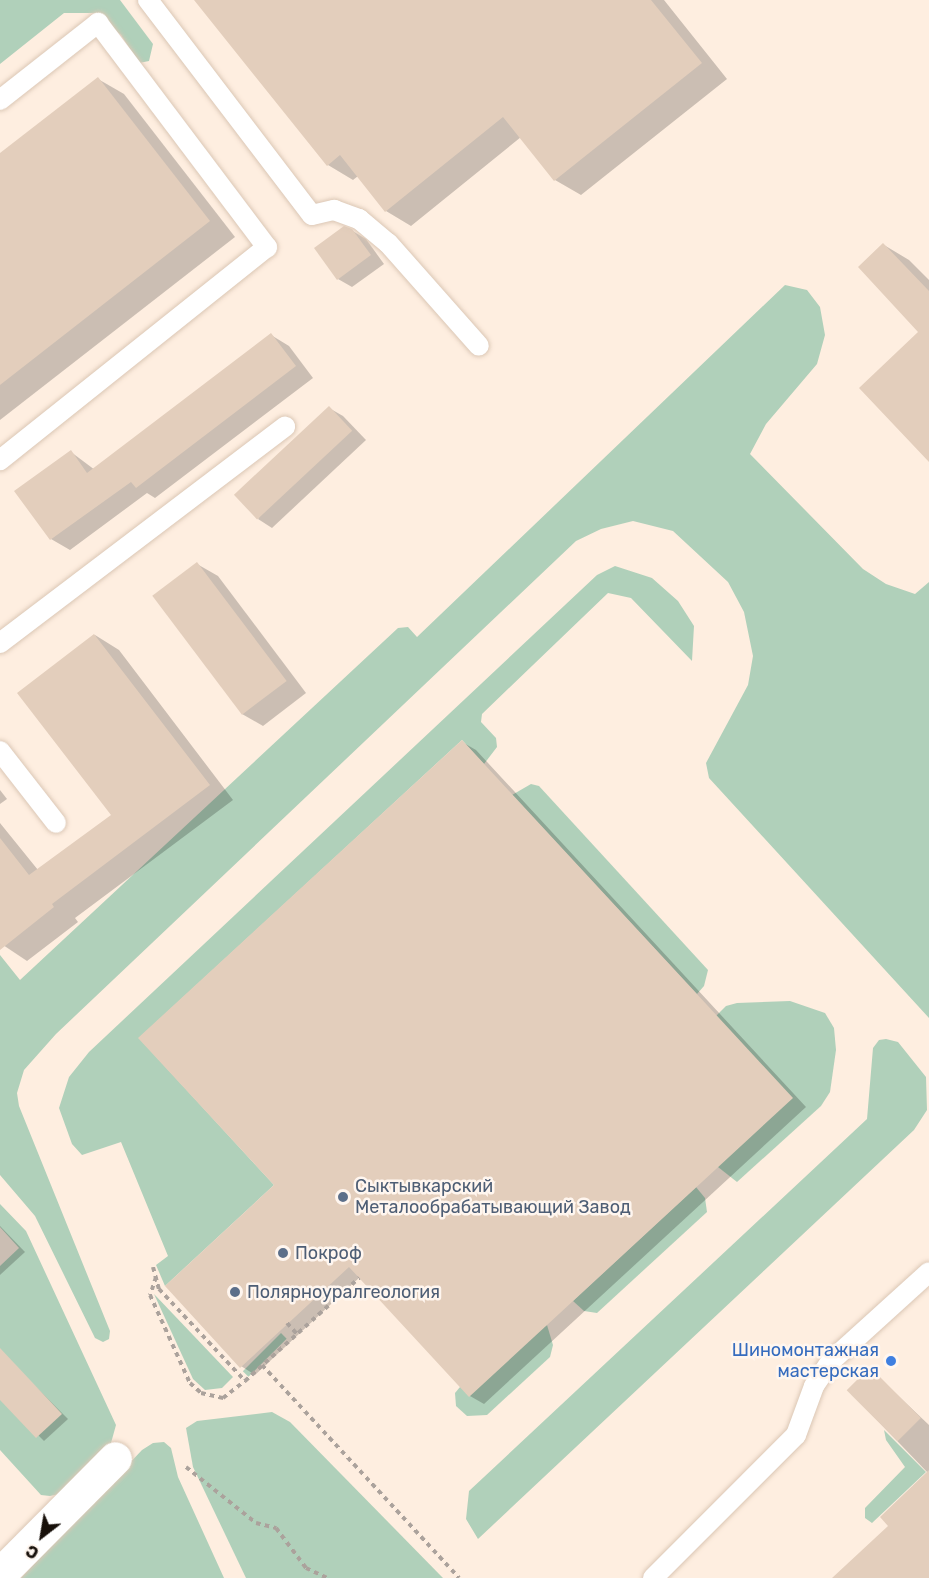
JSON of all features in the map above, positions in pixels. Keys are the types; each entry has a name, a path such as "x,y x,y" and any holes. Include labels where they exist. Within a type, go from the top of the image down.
{"street":[{"path":"0,1574 115,1458"}],"lane":[{"path":"148,0 312,215 334,210 359,219 388,243 479,346"},
{"path":"0,100 98,23 267,247 0,460"},
{"path":"0,643 285,427"},
{"path":"0,751 56,823"},
{"path":"653,1578 796,1435 814,1386 831,1361 929,1272"}],"path":[{"path":"153,1267 159,1289 245,1381"},
{"path":"156,1277 150,1295 190,1383 201,1393 223,1398 245,1381 359,1278"},
{"path":"288,1323 297,1334"},
{"path":"262,1365 459,1578"},
{"path":"186,1467 256,1523 276,1528 306,1568 327,1578"}],"shaded area":[{"path":"0,0 929,0 929,1578 0,1578"}],"green space":[{"path":"0,0 120,0 153,44 149,61 139,63 121,35 95,13 64,13 0,64"},
{"path":"785,285 807,290 820,307 825,335 817,364 766,424 750,454 863,569 886,584 915,594 929,582 929,1018 709,778 706,763 748,685 753,656 744,612 728,582 673,531 633,521 601,529 576,541 56,1034 24,1070 17,1093 19,1106 110,1331 109,1339 103,1342 95,1338 35,1216 0,1175 0,955 20,980 398,628 408,627 417,637"},
{"path":"615,566 652,578 678,601 694,626 692,661 631,598 608,593 482,714 481,722 496,738 497,747 484,764 462,740 139,1038 274,1185 165,1286 156,1265 168,1256 121,1142 82,1155 72,1144 59,1108 69,1077 89,1052 597,575"},
{"path":"531,784 539,786 708,970 704,986 697,994 512,795"},
{"path":"790,1001 825,1013 834,1028 836,1050 830,1092 821,1106 737,1182 718,1167 716,1016 726,1006 737,1003"},
{"path":"879,1040 898,1042 926,1077 927,1110 914,1130 478,1539 466,1519 469,1491 867,1119 873,1048"},
{"path":"696,1187 705,1198 707,1212 597,1313 584,1311 573,1301"},
{"path":"0,1204 26,1231 116,1425 111,1443 59,1494 50,1496 41,1495 0,1450 0,1266 19,1248 0,1227"},
{"path":"154,1294 233,1377 222,1388 205,1390 193,1379"},
{"path":"547,1325 553,1345 550,1357 487,1415 467,1416 456,1406 455,1393 460,1387"},
{"path":"281,1333 287,1339 248,1377 243,1371"},
{"path":"272,1412 290,1422 443,1578 246,1578 193,1467 186,1428 197,1421"},
{"path":"884,1430 926,1472 872,1523 865,1518 865,1508 905,1467 886,1440"},
{"path":"164,1442 171,1448 178,1477 224,1578 21,1578 142,1450 153,1443"}],"building":[{"path":"194,0 651,0 702,63 554,181 503,117 385,212 340,155 327,166"},
{"path":"98,77 210,221 0,385 0,153"},
{"path":"344,226 352,229 371,255 337,280 314,248"},
{"path":"883,243 929,291 929,462 859,388 918,332 858,267"},
{"path":"271,333 296,366 136,488 131,482 50,540 14,491 71,450 87,473"},
{"path":"329,406 352,431 257,520 234,495"},
{"path":"197,562 287,681 242,715 152,596"},
{"path":"94,634 210,785 52,904 54,907 0,950 0,838 29,875 111,815 17,693"},
{"path":"462,740 793,1098 469,1397 349,1267 240,1368 165,1286 274,1185 138,1038"},
{"path":"0,1348 62,1414 36,1438 0,1400"},
{"path":"870,1367 921,1418 898,1441 847,1390"},
{"path":"929,1470 929,1578 832,1578 888,1526 880,1517"}],"place":[{"name":"Сыктывкарский Металообрабатывающий Завод","path":"343,1197"},
{"name":"Покроф","path":"283,1253"},
{"name":"Полярноуралгеология","path":"235,1292"},
{"name":"Шиномонтажная мастерская","path":"891,1361"}]}
